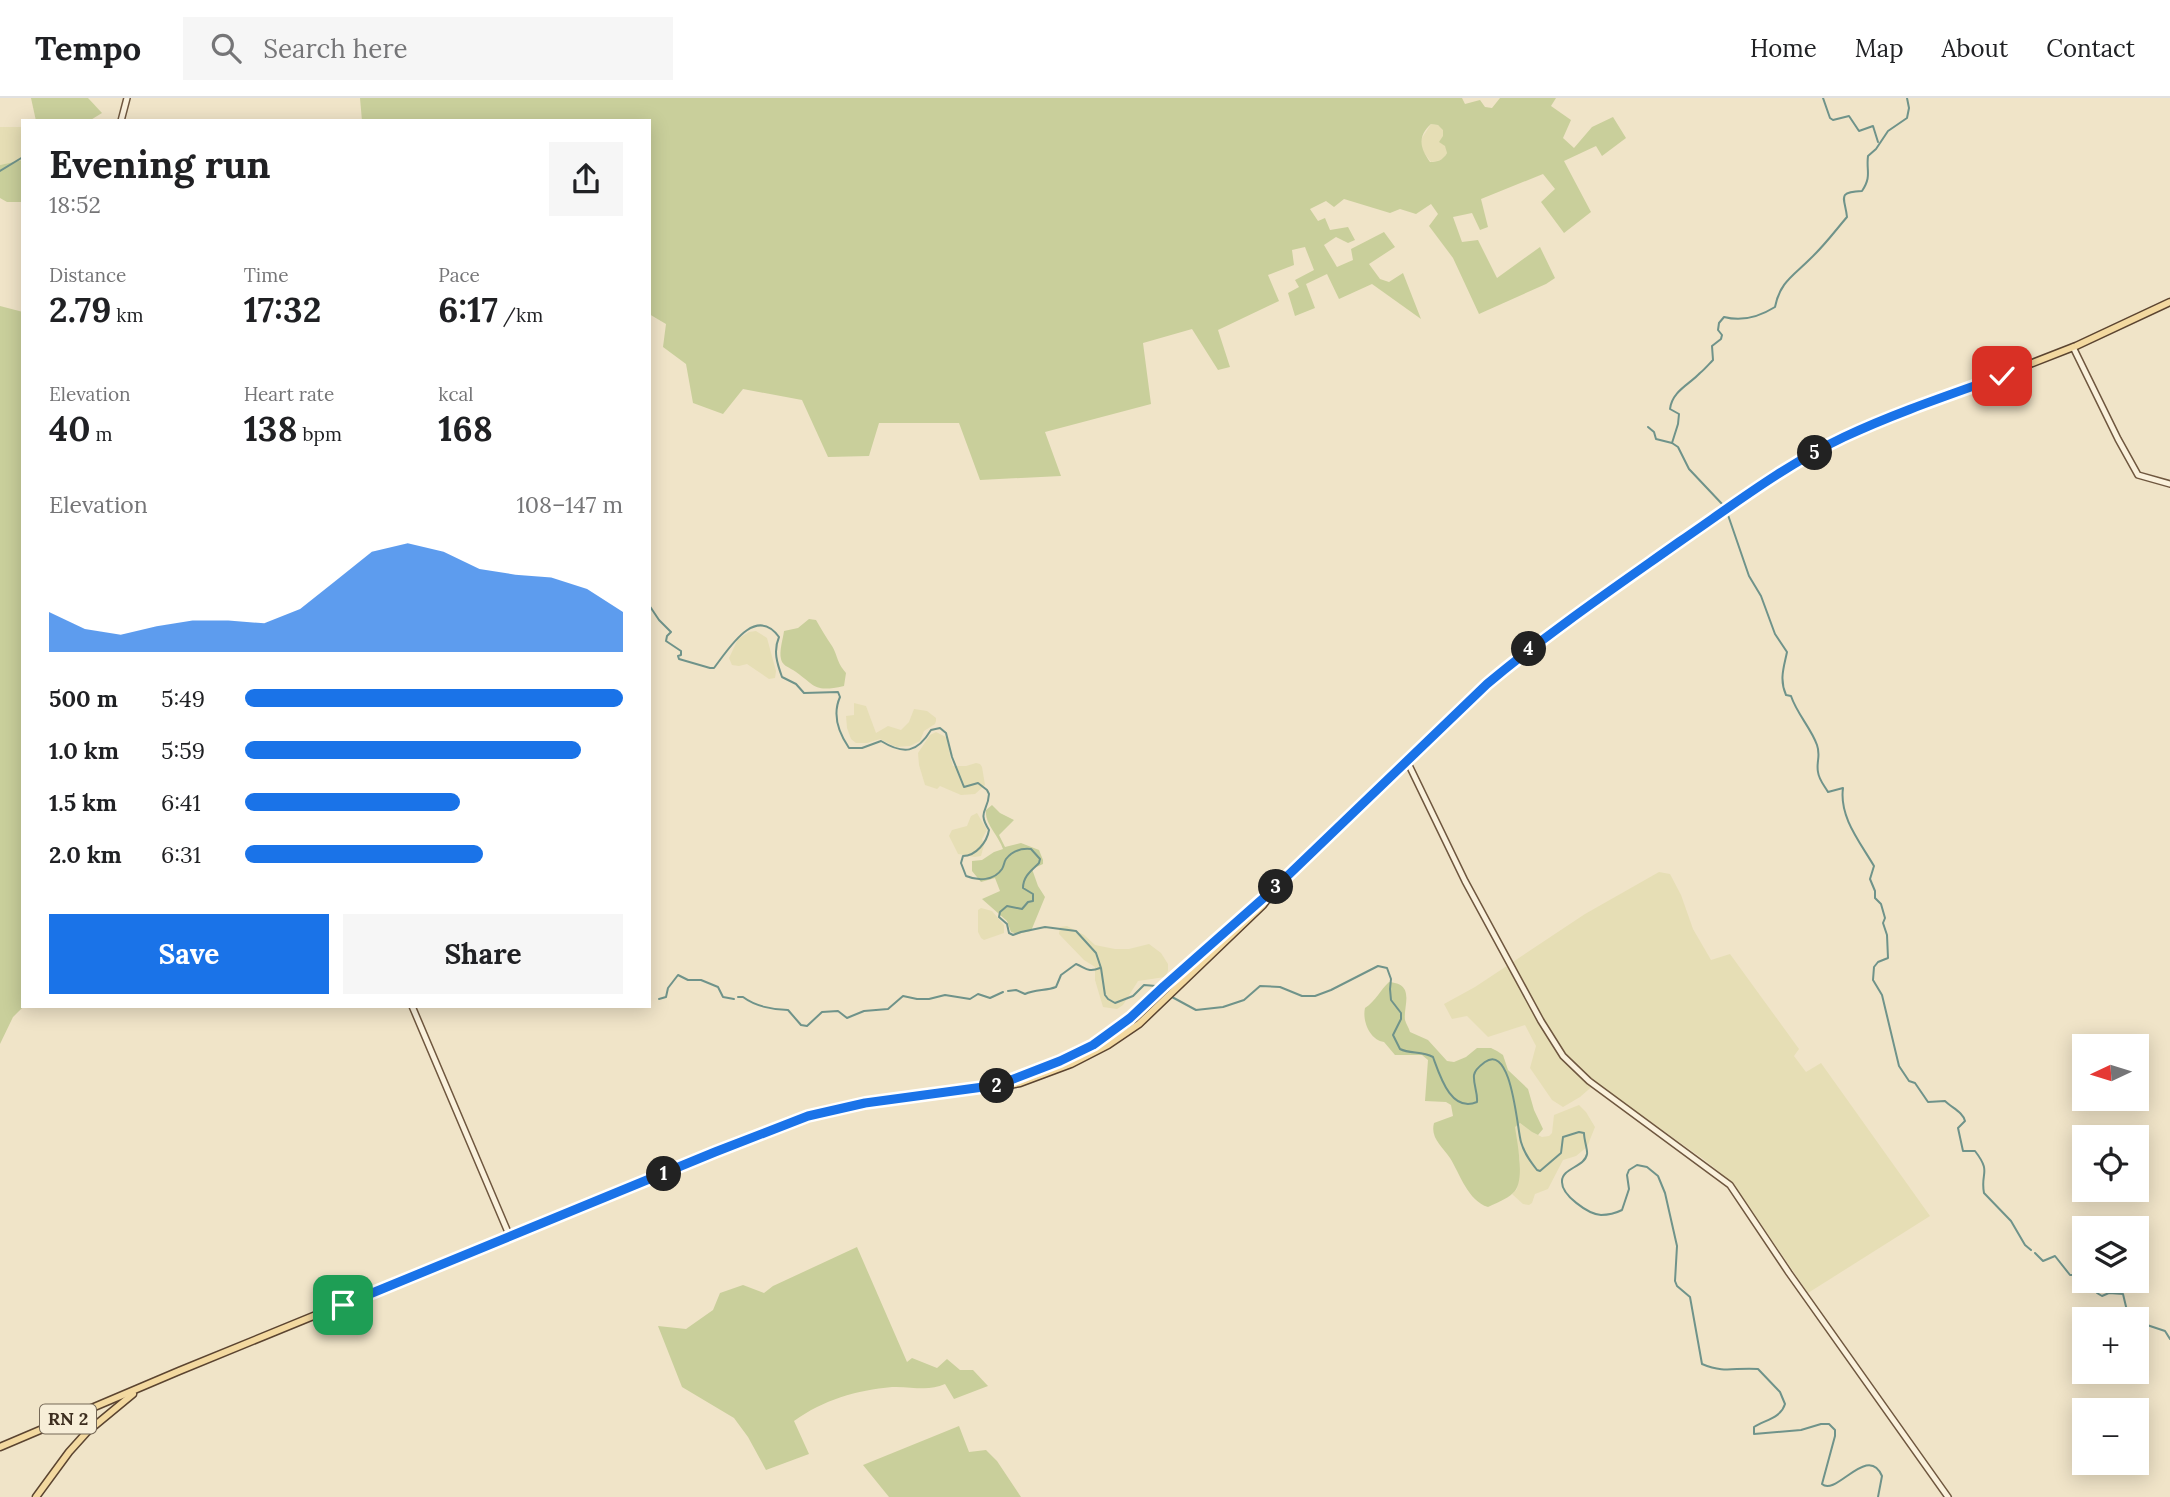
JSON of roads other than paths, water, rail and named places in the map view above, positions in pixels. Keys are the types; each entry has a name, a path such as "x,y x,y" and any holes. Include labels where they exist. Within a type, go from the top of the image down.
{"main road":[{"name":"RN 2","path":"998,1085 1093,1045 1124,1023 1277,886 1438,729 1520,656 1686,537 1798,462 1844,437 2073,347 2170,302"},
{"name":"RN 2","path":"0,1447 808,1116 865,1103 1020,1083 1071,1064 1139,1024 1263,905 1277,886"},
{"path":"36,1497 87,1432 136,1390"}],"street":[{"path":"122,119 127,98"},
{"path":"2073,347 2138,475 2170,484"},
{"path":"1407,761 1465,881 1534,1009 1563,1056 1589,1081 1730,1185 1948,1497"},
{"path":"413,1008 510,1237"}],"waterway":[{"path":"1823,98 1830,118 1833,120 1849,116 1859,131 1873,126 1878,142"},
{"path":"1672,443 1679,414 1670,409 1671,403 1713,360 1712,346 1722,335 1718,330 1719,323 1724,317 1751,318 1775,307 1780,291 1788,280 1820,249 1847,217 1845,195 1862,191 1868,177 1868,156 1888,131 1907,118 1907,98"},
{"path":"0,171 21,158"},
{"path":"1648,427 1654,432 1656,439 1678,447 1689,469 1723,505"},
{"path":"1728,515 1749,576 1761,596 1775,634 1787,652 1783,673 1784,689 1786,695 1791,696 1817,745 1819,778 1828,792 1843,788 1847,819 1874,866 1870,879 1875,898 1881,904 1885,918 1883,923 1887,935 1888,958 1874,967 1873,980 1882,995 1899,1066 1928,1102 1945,1101 1962,1115 1965,1121 1958,1128 1963,1151 1975,1151 1983,1164 1984,1193 2011,1221 2025,1245 2031,1250"},
{"path":"651,608 671,632 666,641 681,651 679,659 710,668 714,668 743,633 761,625 770,628 779,637 776,652 782,677 796,684 804,693 838,692 840,697 836,710 837,723 849,748 862,748 881,741 903,750 921,743 931,730 940,728 946,733 964,787 978,783 989,794 983,815 989,830 988,835 976,851 963,856 961,863 966,876 976,879 995,876 1011,854 1021,849 1031,849 1040,859 1026,877 1023,888 1033,894 1033,901 1028,902 1022,909 1007,906 1000,912 999,917 1013,935 1045,927 1076,931 1096,953 1105,995 1115,1003 1133,996 1144,985 1156,986 1196,1010 1223,1007 1244,1000 1260,986 1280,987 1302,996 1315,996 1378,966 1387,968 1391,979 1391,1000 1401,1013 1393,1035 1400,1049 1433,1057 1453,1098 1468,1104 1477,1102 1474,1078 1477,1069 1494,1059 1501,1065 1512,1090 1522,1146 1537,1170 1540,1171 1561,1153 1563,1137 1584,1133 1587,1153 1585,1158 1566,1173 1562,1181 1566,1192 1576,1203 1596,1214 1617,1212 1622,1210 1629,1189 1629,1170 1637,1165 1647,1167 1658,1176 1665,1193 1677,1246 1675,1281 1690,1297 1702,1364 1724,1369 1758,1369 1780,1392 1785,1404 1776,1416 1754,1427 1754,1434 1801,1430 1829,1424 1835,1430 1835,1436 1822,1484 1835,1484 1861,1467 1869,1465 1876,1467 1882,1476 1878,1497"},
{"path":"1008,991 1016,990 1025,994 1056,987 1061,975 1076,964 1090,970 1100,968"},
{"path":"659,999 666,997 668,988 678,975 718,987 723,997 734,999"},
{"path":"738,997 764,1007 788,1010 801,1025 807,1026 822,1012 838,1011 847,1018 864,1011 888,1009 903,996 929,999 945,995 970,999 978,994 990,998 1003,992"},
{"path":"2035,1253 2043,1261 2055,1256 2072,1275"},
{"path":"2097,1293 2102,1296 2109,1293"},
{"path":"2109,1293 2123,1294 2128,1315 2165,1331 2170,1339"}]}
